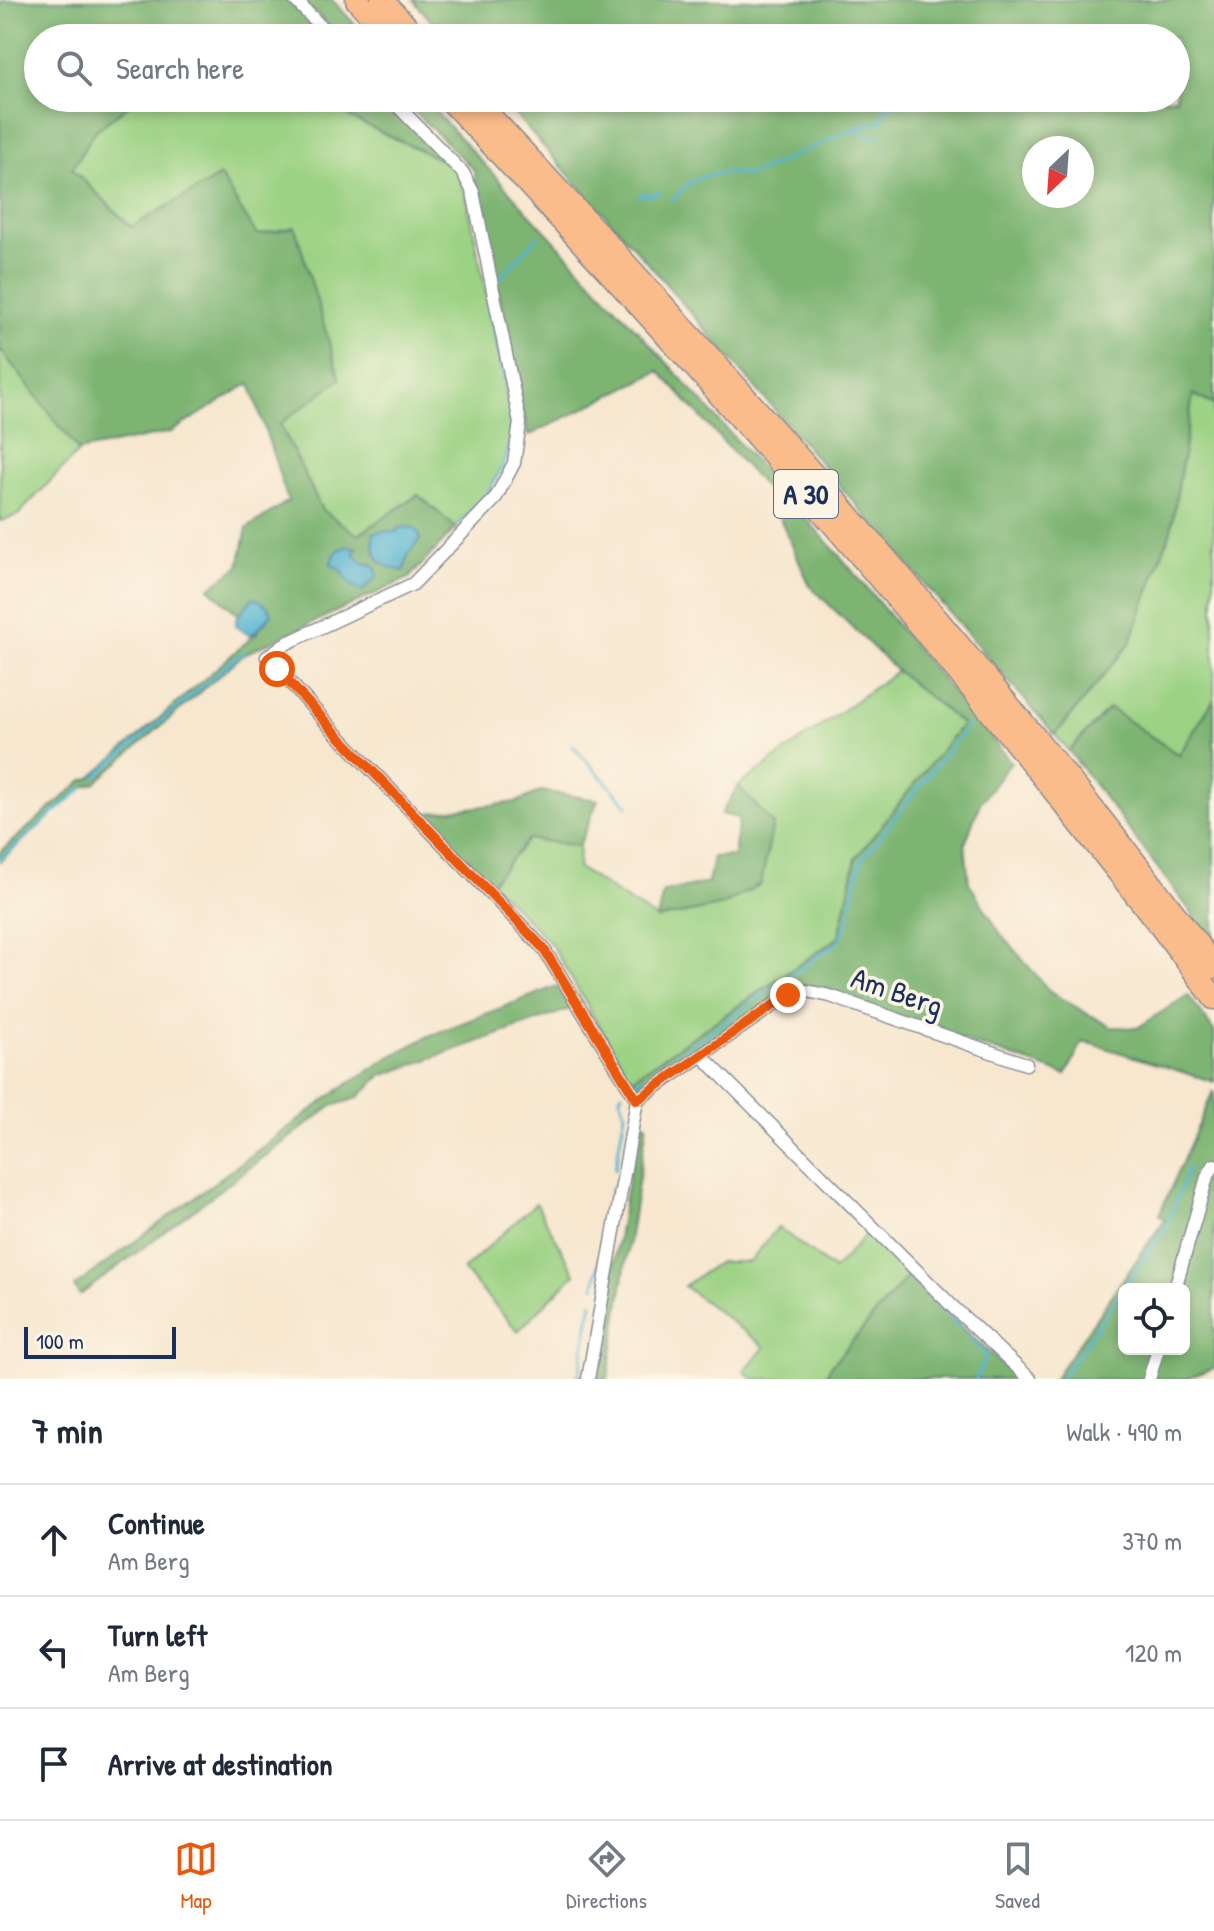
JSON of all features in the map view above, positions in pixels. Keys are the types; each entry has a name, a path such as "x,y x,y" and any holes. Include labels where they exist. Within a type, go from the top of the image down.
{"highway":[{"path":"357,0 379,24"},
{"path":"382,0 404,24"},
{"name":"A 30","path":"461,112 733,410 860,556 1027,756 1214,998"},
{"name":"A 30","path":"486,112 788,445 882,554 1040,744 1214,967"}],"street":[{"path":"295,0 318,24"},
{"path":"404,112 463,173 473,192 520,423 514,463 495,499 413,584 283,645 267,657 543,948 637,1100 588,1379"},
{"name":"Am Berg","path":"637,1100 788,995 807,991 830,996 1026,1064"},
{"path":"701,1055 953,1307 1030,1379"},
{"path":"1177,1283 1207,1177 1214,1165"},
{"path":"1149,1379 1156,1355"}],"green space":[{"path":"287,0 312,24 24,24 24,112 120,112 94,132 72,169 131,227 220,176 257,235 295,227 340,379 280,424 322,510 358,535 418,495 456,528 409,578 244,654 95,783 83,787 0,861 0,852 82,781 91,778 258,632 272,614 253,598 239,615 209,588 239,566 247,528 288,501 250,383 171,432 79,451 0,349 0,2"},
{"path":"302,0 332,0 355,24 327,24"},
{"path":"413,0 1214,0 1214,405 1193,394 1171,530 1130,643 1055,735 654,270 513,112 1190,112 1190,24 434,24"},
{"path":"120,112 342,112 446,162 456,171 466,193 512,423 506,460 487,495 456,528 418,495 358,535 322,510 280,424 257,236 220,176 132,227 72,169 94,132"},
{"path":"342,112 399,112 446,162"},
{"path":"415,112 436,112 669,365 844,561 1011,762 980,803 965,844 969,883 1000,933 1050,992 1111,1027 1137,1028 1188,995 1214,1031 1214,1082 1083,1041 1066,1075 798,984 647,1086 631,1079 839,938 856,858 962,724 897,671 810,586 768,491 659,371 528,436 474,170"},
{"path":"0,349 79,451 18,515 0,521"},
{"path":"1193,394 1214,405 1214,699 1179,755 1109,708 1069,751 1055,735 1130,643 1171,530"},
{"path":"897,671 962,724 856,858 839,937 631,1079 551,944 491,883 528,839 579,846 578,868 657,919 723,905 773,824 738,786"},
{"path":"1214,699 1214,942 1069,751 1109,708 1179,755"},
{"path":"738,786 773,824 761,884 723,905 657,919 663,892 708,883 713,857 734,856 739,818 721,814"},
{"path":"541,791 598,800 579,846 528,839 491,883 421,814 517,802"},
{"path":"557,986 573,1008 381,1076 357,1098 332,1106 80,1295 74,1287 340,1089 388,1058 429,1036"},
{"path":"1214,1090 1214,1368 1186,1379 1054,1379 1118,1287 1118,1355 1190,1355 1190,1283 1121,1283 1165,1219 1159,1215"},
{"path":"638,1122 647,1124 608,1379 594,1379"},
{"path":"536,1203 575,1274 518,1331 463,1270"},
{"path":"778,1227 834,1270 867,1233 908,1276 830,1367 825,1379 754,1379 744,1371 765,1347 684,1286 719,1262 750,1262"},
{"path":"908,1276 1017,1379 825,1379 830,1367"}],"water":[{"path":"412,527 419,533 420,540 408,555 404,571 383,564 374,549 373,533 396,532 398,528"},
{"path":"350,546 357,548 354,553 362,563 372,564 376,568 377,577 362,591 349,582 341,569 330,564 337,552"},
{"path":"253,598 264,604 272,614 249,635 236,626 236,618"}],"waterway":[{"path":"673,200 684,187 701,177 727,172 748,175 763,170 858,127 881,122 884,112"},
{"path":"851,130 885,140"},
{"path":"639,196 660,192"},
{"path":"499,279 539,236"},
{"path":"457,526 489,491 505,461 511,439 511,413 490,307"},
{"path":"95,777 245,652"},
{"path":"637,1083 837,943 847,924 863,858 968,725"},
{"path":"573,746 628,806"},
{"path":"0,859 84,787"},
{"path":"615,1169 625,1113 620,1096 622,1093"},
{"path":"1061,1379 1167,1225 1188,1168"},
{"path":"595,1286 612,1187"},
{"path":"826,1189 960,1328"},
{"path":"576,1379 592,1302"},
{"path":"967,1336 986,1356 976,1379"}],"route":[{"path":"277,669 543,948 637,1100 788,995"}]}
